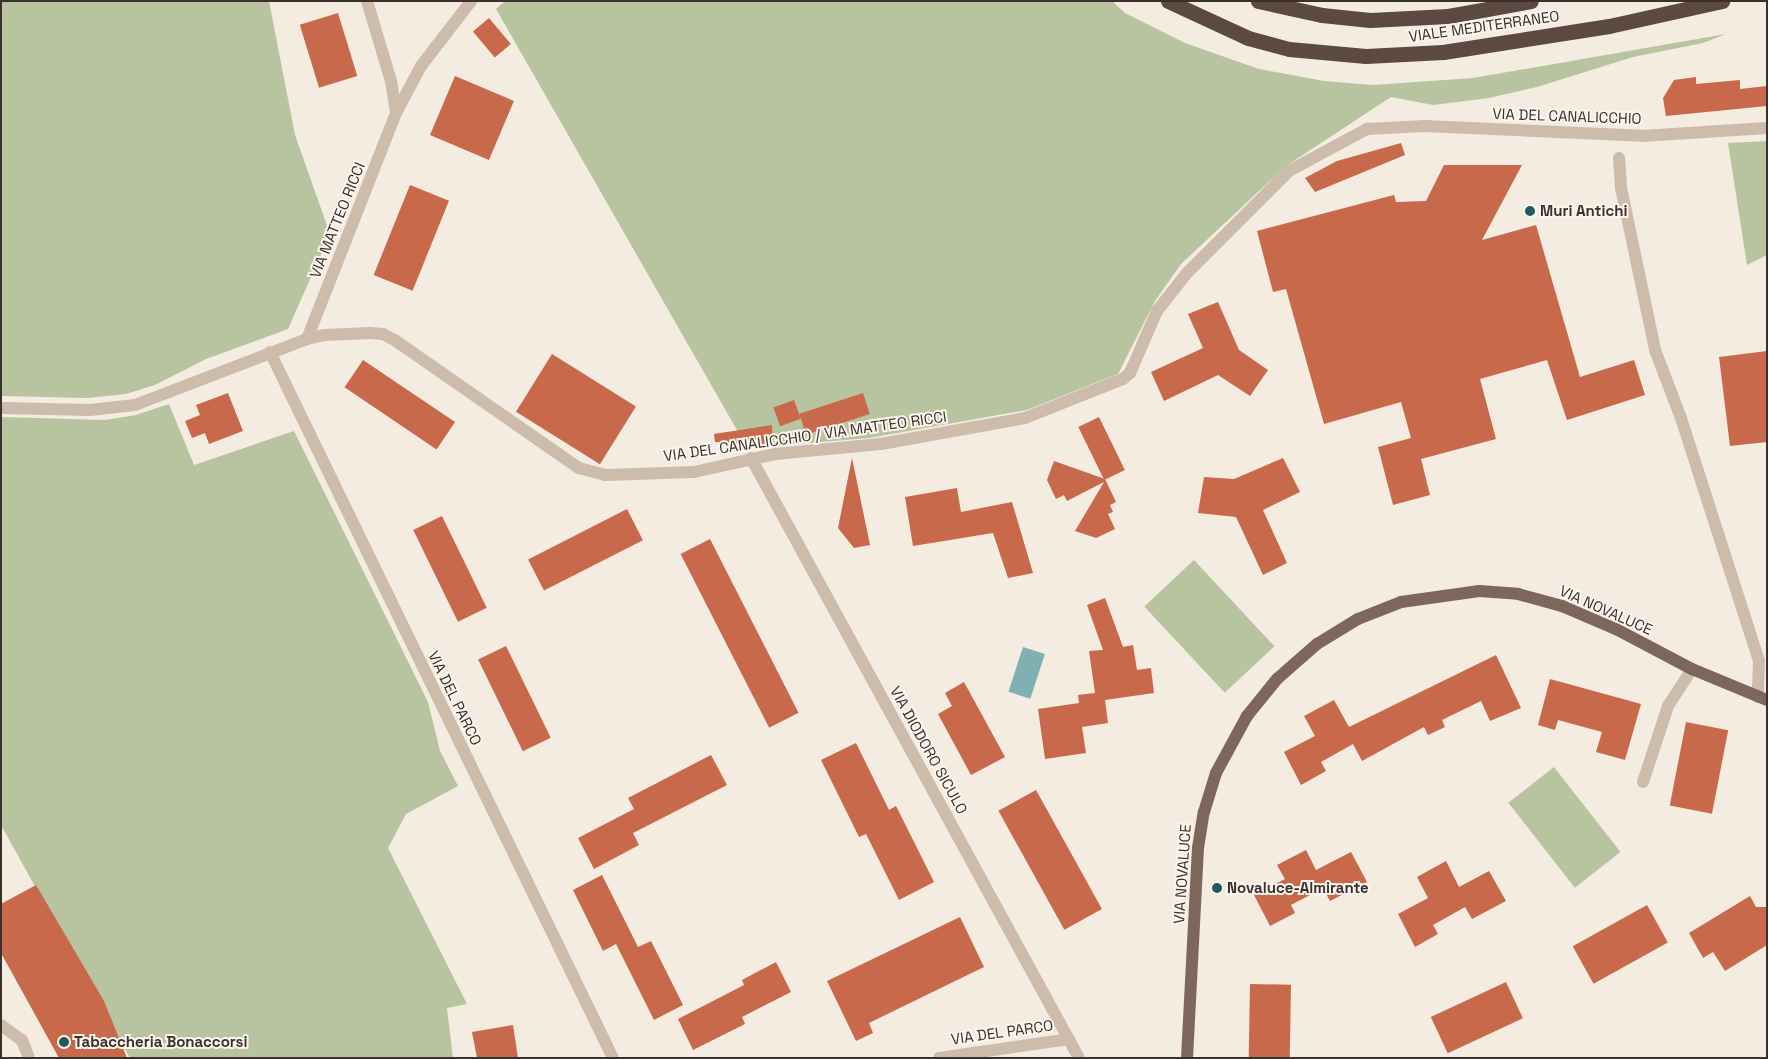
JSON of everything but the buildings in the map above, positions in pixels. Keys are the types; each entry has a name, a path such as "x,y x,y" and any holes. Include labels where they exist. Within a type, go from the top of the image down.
{"highway":[{"name":"VIALE MEDITERRANEO","path":"1168,1 1248,38 1289,49 1366,56 1453,50 1609,26 1722,1"},
{"name":"VIALE MEDITERRANEO","path":"1258,1 1322,15 1370,20 1448,16 1531,1"}],"main road":[{"name":"VIA NOVALUCE","path":"1187,1058 1198,848 1204,812 1216,773 1247,716 1277,679 1317,644 1358,619 1401,602 1478,591 1518,594 1562,606 1616,629 1692,669 1762,698"}],"street":[{"path":"367,1 391,81 396,113"},
{"name":"VIA MATTEO RICCI","path":"307,339 396,113 421,66 471,1"},
{"name":"VIA DEL CANALICCHIO","path":"1367,129 1425,126 1642,136 1767,128"},
{"name":"VIA DEL CANALICCHIO / VIA MATTEO RICCI","path":"1,408 90,410 134,405 307,339 325,335 384,334 579,468 605,475 694,472 750,458 881,444 1025,418 1123,379 1130,373 1158,311 1187,273 1289,170 1367,129"},
{"path":"1619,158 1621,188 1655,350 1681,418 1759,661 1762,698"},
{"name":"VIA DEL PARCO","path":"270,352 613,1058"},
{"name":"VIA DIODORO SICULO","path":"750,458 1079,1058"},
{"path":"1643,782 1668,706 1692,669"},
{"path":"1,1025 22,1040 29,1058"},
{"name":"VIA DEL PARCO","path":"939,1058 1069,1038"}],"green space":[{"path":"1,1 269,1 295,135 330,234 288,329 206,359 155,385 126,394 87,398 1,396"},
{"path":"505,1 1112,1 1125,13 1185,43 1259,69 1324,81 1373,85 1473,78 1726,34 1703,43 1633,57 1537,87 1489,98 1433,105 1391,97 1286,166 1181,264 1155,301 1118,374 1027,410 869,438 773,446 745,444 496,9"},
{"path":"1767,141 1767,255 1747,265 1728,143"},
{"path":"169,404 194,465 294,431 428,702 440,751 458,786 406,814 388,848 467,1004 447,1008 453,1058 130,1058 1,825 1,417 105,420 136,415"},
{"path":"1194,560 1274,646 1225,693 1144,606"},
{"path":"1554,767 1620,852 1575,888 1508,803"}],"water":[{"path":"1023,647 1045,654 1030,699 1008,692"}],"place":[{"name":"Muri Antichi","path":"1530,211"},
{"name":"Novaluce-Almirante","path":"1217,888"},
{"name":"Tabaccheria Bonaccorsi","path":"64,1042"}]}
